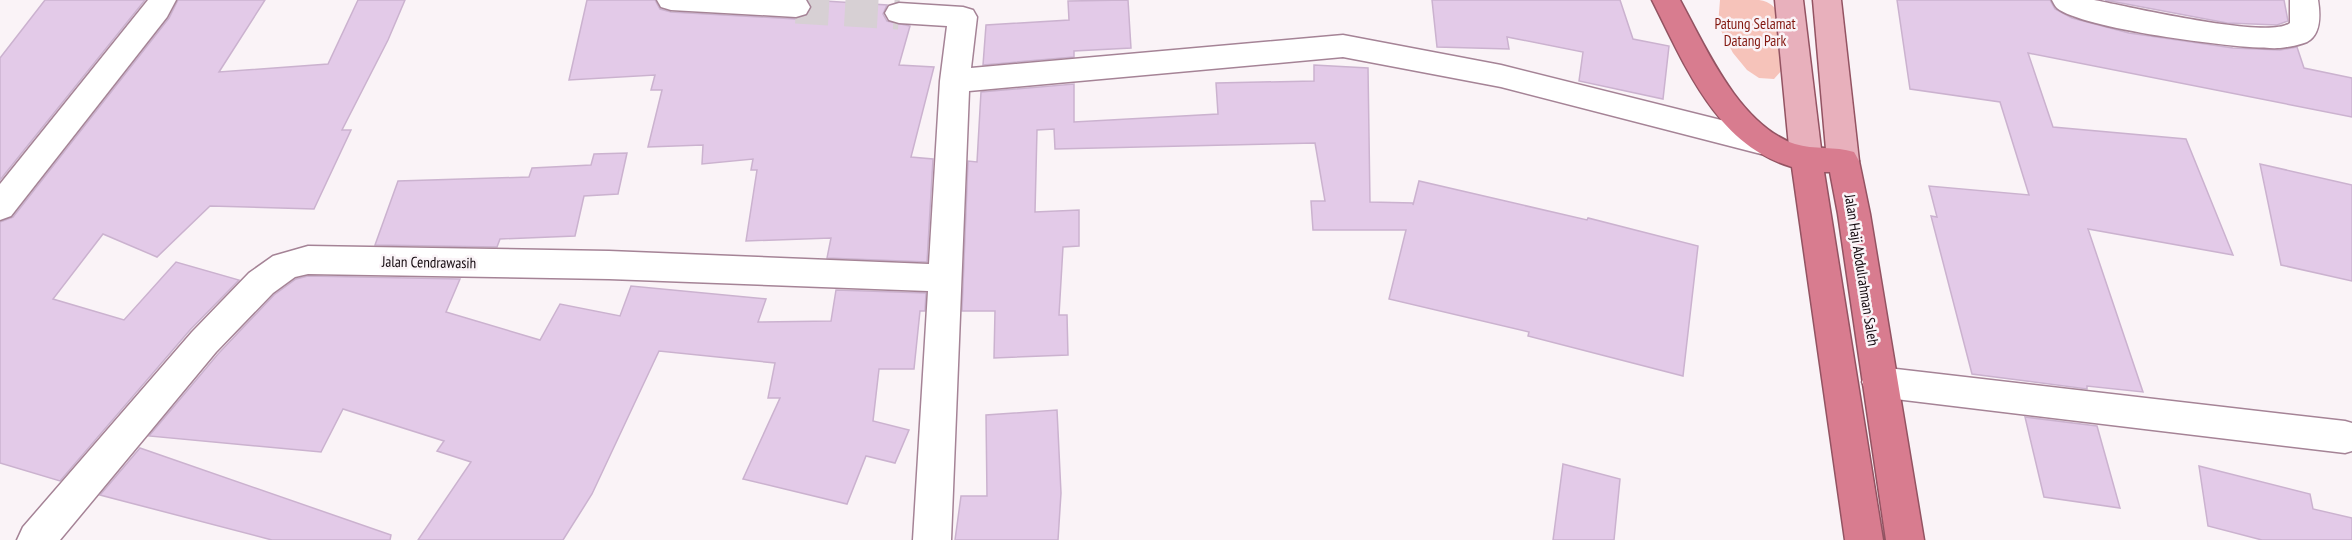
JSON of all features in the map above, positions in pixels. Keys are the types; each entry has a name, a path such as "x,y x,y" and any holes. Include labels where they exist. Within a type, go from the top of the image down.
{"highway":[{"path":"1666,0 1714,86 1733,113 1761,142 1786,153 1843,161"},
{"path":"1806,157 1864,540"},
{"name":"Jalan Haji Abdulrahman Saleh","path":"1843,161 1854,214 1905,540"}],"main road":[{"path":"1789,0 1806,157"},
{"name":"Jalan Haji Abdulrahman Saleh","path":"1827,0 1843,161"}],"street":[{"path":"0,207 157,10 162,0"},
{"path":"671,0 796,7"},
{"path":"2066,0 2085,9 2175,27 2274,39 2297,35 2304,28 2306,14 2304,0"},
{"path":"899,13 963,9 955,81 932,540"},
{"path":"955,81 1343,46 1520,81 1761,142"},
{"name":"Jalan Cendrawasih","path":"36,540 204,342 261,283 285,266 308,260 597,265 945,278"},
{"path":"1880,382 2345,437"}],"green space":[{"name":"Patung Selamat Datang Park","path":"1720,0 1759,0 1769,3 1776,10 1783,28 1783,50 1782,70 1774,79 1759,78 1747,70 1733,53 1718,25"}],"building":[{"path":"45,0 145,0 0,180 0,58"},
{"path":"178,0 265,0 219,72 328,64 358,0 405,0 388,40 342,130 351,130 314,209 210,206 157,257 103,234 53,299 124,320 176,262 239,280 190,330 60,481 0,463 0,222 13,217 169,18"},
{"path":"587,0 655,0 660,9 671,12 796,19 808,15 812,8 809,0 887,5 883,14 887,21 910,26 899,65 934,67 911,157 933,159 927,262 827,258 831,238 746,241 757,170 751,170 753,159 702,164 703,145 648,147 662,90 651,90 655,75 569,80"},
{"path":"1128,0 1131,48 1074,51 1074,57 983,65 986,25 1069,20 1068,1"},
{"path":"1432,0 1620,0 1633,39 1669,46 1663,99 1579,81 1583,52 1507,37 1509,49 1437,47"},
{"path":"1897,0 2050,0 2055,9 2072,18 2129,33 2233,48 2280,50 2297,47 2304,68 2352,78 2352,117 2028,53 2053,127 2186,139 2233,255 2088,229 2143,392 2087,386 2087,389 1972,374 1931,216 1937,217 1929,186 2029,195 2000,102 1910,89"},
{"path":"2105,0 2284,0 2288,21 2277,25 2227,23"},
{"path":"1314,65 1368,68 1370,202 1413,203 1413,205 1419,181 1587,220 1588,218 1698,246 1683,376 1528,336 1529,332 1389,299 1406,230 1313,230 1311,201 1325,201 1315,143 1055,149 1054,129 1037,130 1035,212 1079,210 1079,246 1063,247 1059,315 1067,315 1068,355 994,358 995,311 962,311 968,161 977,162 981,92 1074,84 1074,122 1218,114 1216,83 1314,81"},
{"path":"627,153 618,194 584,196 575,236 500,239 497,247 375,245 398,181 529,177 532,168 591,165 594,154"},
{"path":"2260,164 2352,185 2352,281 2281,265"},
{"path":"308,276 460,279 446,312 540,340 560,304 620,316 631,286 766,299 758,322 831,321 836,290 926,293 925,311 920,311 914,369 879,369 873,421 909,430 895,463 866,456 847,504 743,479 780,398 768,398 775,363 659,351 592,494 563,540 418,540 471,462 437,451 444,441 343,409 321,452 149,436 218,354 274,295 296,279"},
{"path":"1057,410 1061,493 1058,540 955,540 961,496 987,496 986,415"},
{"path":"2025,417 2097,426 2120,508 2044,497"},
{"path":"140,448 391,535 390,540 272,540 100,495"},
{"path":"1563,464 1620,479 1614,540 1553,540"},
{"path":"2199,466 2310,494 2313,509 2352,518 2352,540 2262,540 2208,526"}],"tunnel":[{"path":"796,7 899,13"}]}
